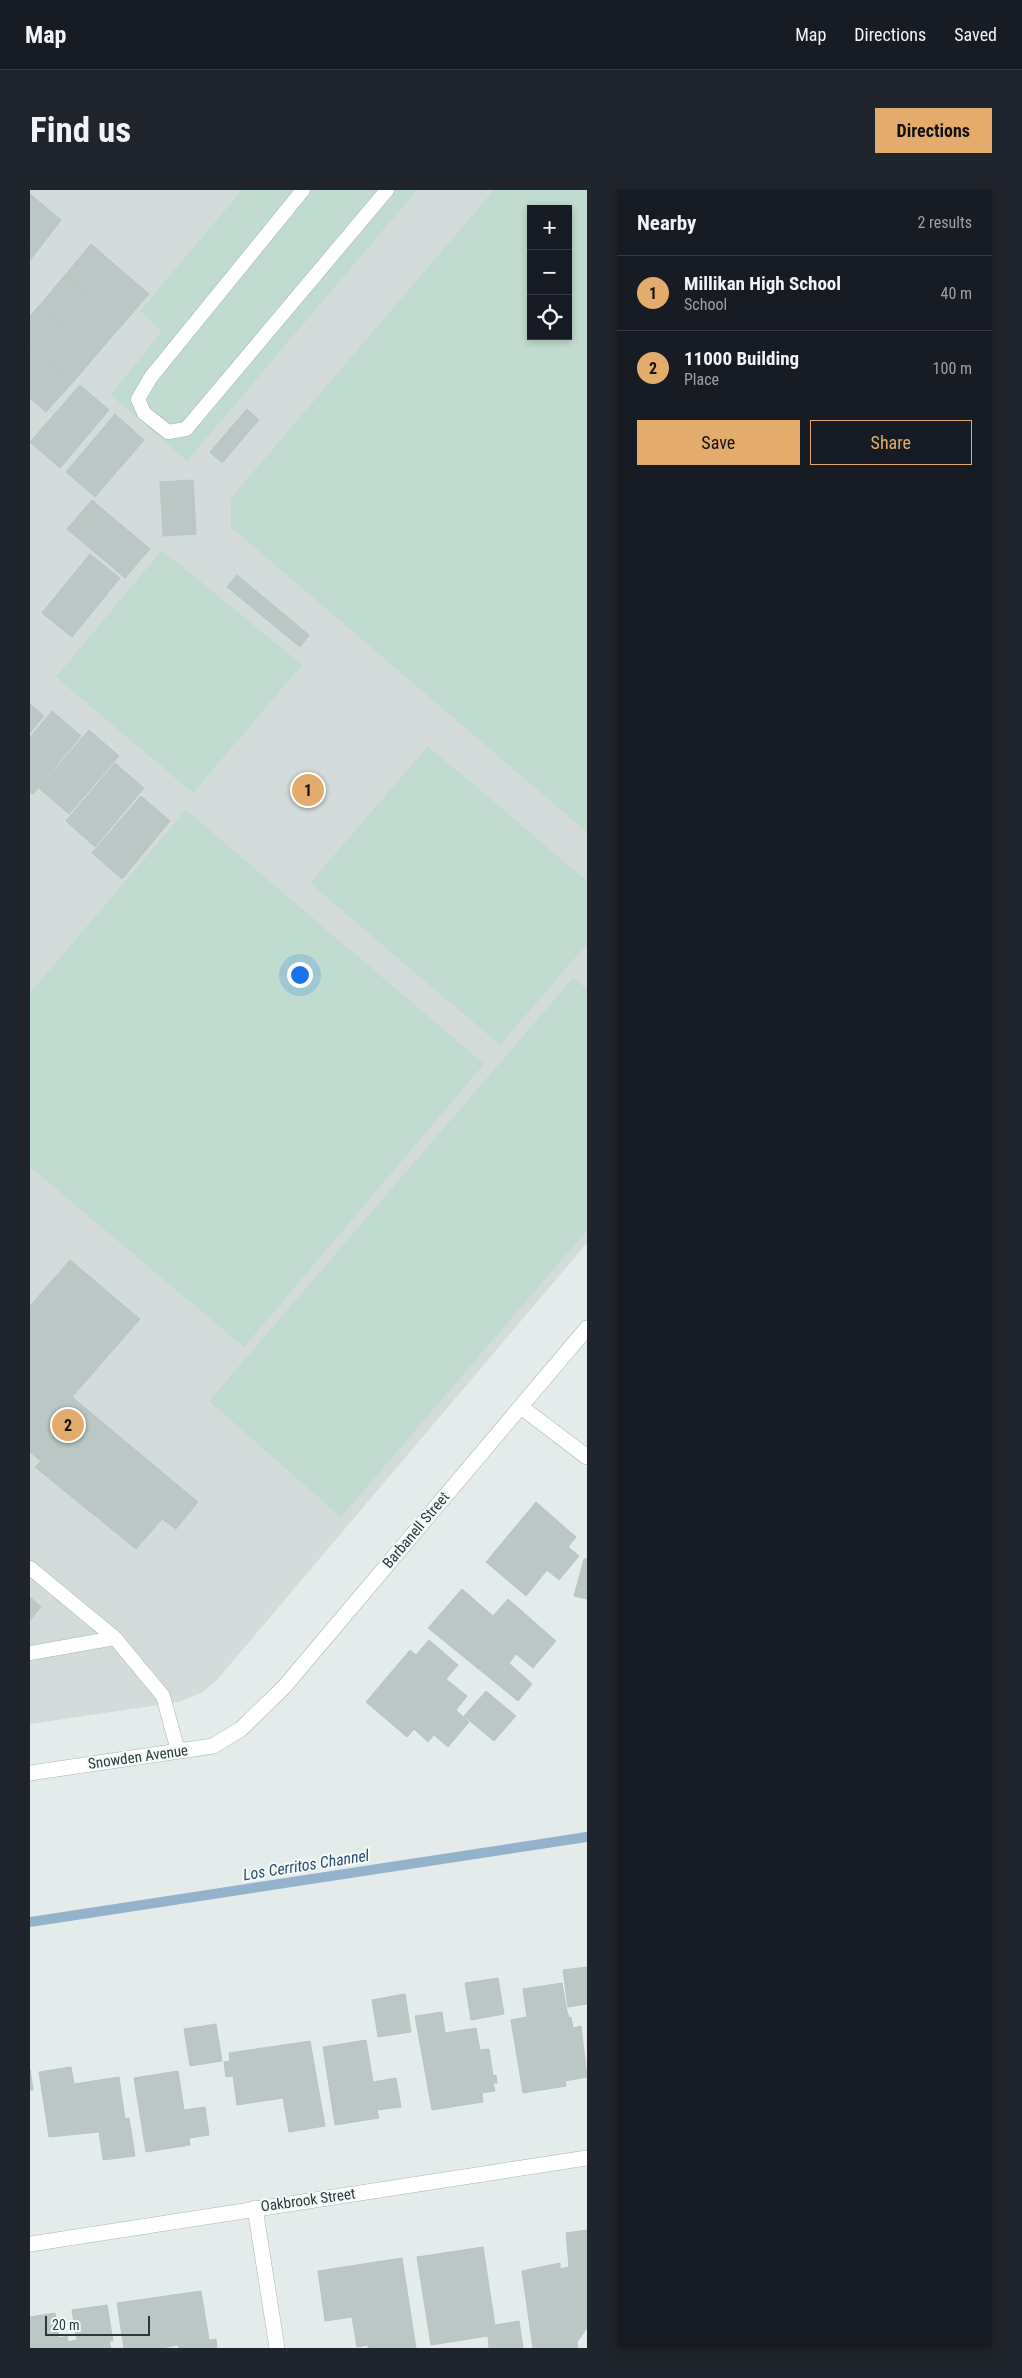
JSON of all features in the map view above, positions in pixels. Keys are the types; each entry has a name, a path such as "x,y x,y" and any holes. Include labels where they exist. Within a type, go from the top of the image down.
{"street":[{"name":"Barbanell Street","path":"241,1728 284,1686 587,1328"},
{"path":"521,1407 587,1457"},
{"name":"Snowden Avenue","path":"30,1773 213,1746 241,1728"},
{"name":"Oakbrook Street","path":"30,2244 587,2158"},
{"path":"255,2208 277,2348"}],"lane":[{"path":"303,190 151,376 138,399 144,413 168,432 186,429 388,190"},
{"path":"30,1568 115,1638 163,1696 178,1751"},
{"path":"30,1653 115,1638"}],"shaded area":[{"path":"30,190 587,190 587,1243 217,1680 203,1692 179,1702 30,1724"}],"green space":[{"path":"242,190 417,190 187,461 111,395 162,331 140,311"},
{"path":"494,190 587,190 587,832 231,527 231,498"},
{"path":"162,550 302,665 193,793 56,677"},
{"path":"428,746 587,881 587,944 500,1045 310,883"},
{"path":"186,810 484,1064 244,1347 30,1167 30,993"},
{"path":"573,978 587,989 587,1230 341,1517 209,1401"}],"building":[{"path":"30,194 61,220 38,250 30,243"},
{"path":"30,243 38,250 30,260"},
{"path":"91,244 149,294 123,324 65,275"},
{"path":"65,275 123,324 97,354 39,306"},
{"path":"39,306 97,354 73,382 30,347 30,316"},
{"path":"30,347 73,382 46,412 30,398"},
{"path":"80,385 109,410 60,468 30,442"},
{"path":"247,409 259,420 222,463 210,452"},
{"path":"115,414 144,440 95,497 66,472"},
{"path":"193,480 196,534 163,536 160,482"},
{"path":"92,500 150,549 125,578 67,529"},
{"path":"90,554 120,578 72,637 42,613"},
{"path":"237,575 309,635 300,647 227,587"},
{"path":"30,704 44,716 30,733"},
{"path":"52,711 81,736 33,794 30,792 30,737"},
{"path":"89,730 119,756 69,814 39,788"},
{"path":"115,763 144,788 95,847 66,821"},
{"path":"141,796 170,821 122,879 92,853"},
{"path":"70,1260 140,1319 72,1397 198,1502 176,1529 162,1519 136,1549 35,1467 41,1461 30,1452 30,1306"},
{"path":"536,1502 576,1537 568,1547 579,1556 559,1580 547,1570 526,1596 486,1562"},
{"path":"584,1559 587,1559 587,1599 574,1596"},
{"path":"462,1589 493,1616 508,1599 556,1641 533,1668 516,1654 509,1663 532,1684 518,1701 428,1628"},
{"path":"30,1597 41,1607 30,1620"},
{"path":"429,1640 458,1665 446,1679 467,1696 456,1710 469,1722 448,1747 434,1735 428,1742 414,1729 407,1737 366,1702 410,1650 416,1655"},
{"path":"486,1691 516,1716 494,1741 464,1716"},
{"path":"587,1967 587,2004 568,2007 563,1970"},
{"path":"498,1978 504,2014 471,2020 465,1983"},
{"path":"562,1983 567,2011 569,2018 571,2017 573,2028 581,2026 587,2077 565,2081 566,2086 523,2093 511,2020 527,2017 523,1989"},
{"path":"405,1994 411,2032 378,2037 372,2000"},
{"path":"442,2012 445,2033 476,2028 480,2050 489,2049 493,2076 496,2075 497,2083 493,2083 495,2091 482,2093 483,2102 432,2110 415,2016"},
{"path":"216,2024 222,2061 190,2066 184,2029"},
{"path":"366,2040 373,2082 396,2078 401,2107 377,2110 379,2118 335,2125 323,2047"},
{"path":"310,2041 325,2126 289,2132 283,2098 237,2105 233,2076 226,2077 224,2062 230,2061 229,2053"},
{"path":"71,2067 74,2084 119,2077 125,2119 129,2118 135,2156 103,2160 99,2132 49,2137 39,2072"},
{"path":"30,2069 33,2090 30,2090"},
{"path":"178,2071 184,2110 205,2107 209,2135 189,2138 190,2145 146,2152 134,2078"},
{"path":"587,2230 587,2328 577,2342 578,2348 533,2348 522,2271 560,2263 560,2269 569,2267 566,2233"},
{"path":"483,2247 495,2325 519,2321 523,2348 489,2348 488,2336 431,2345 417,2257"},
{"path":"402,2258 416,2348 368,2348 368,2345 357,2347 352,2317 325,2321 318,2271"},
{"path":"201,2291 209,2340 216,2339 217,2348 179,2348 178,2345 162,2348 124,2348 117,2303"},
{"path":"107,2305 113,2341 109,2341 111,2348 30,2348 30,2317 55,2313 59,2338 67,2336 68,2342 77,2340 72,2310"}],"waterway":[{"name":"Los Cerritos Channel","path":"30,1922 587,1837"}],"place":[{"name":"Millikan High School","path":"308,790"},
{"name":"11000 Building","path":"68,1425"}]}
